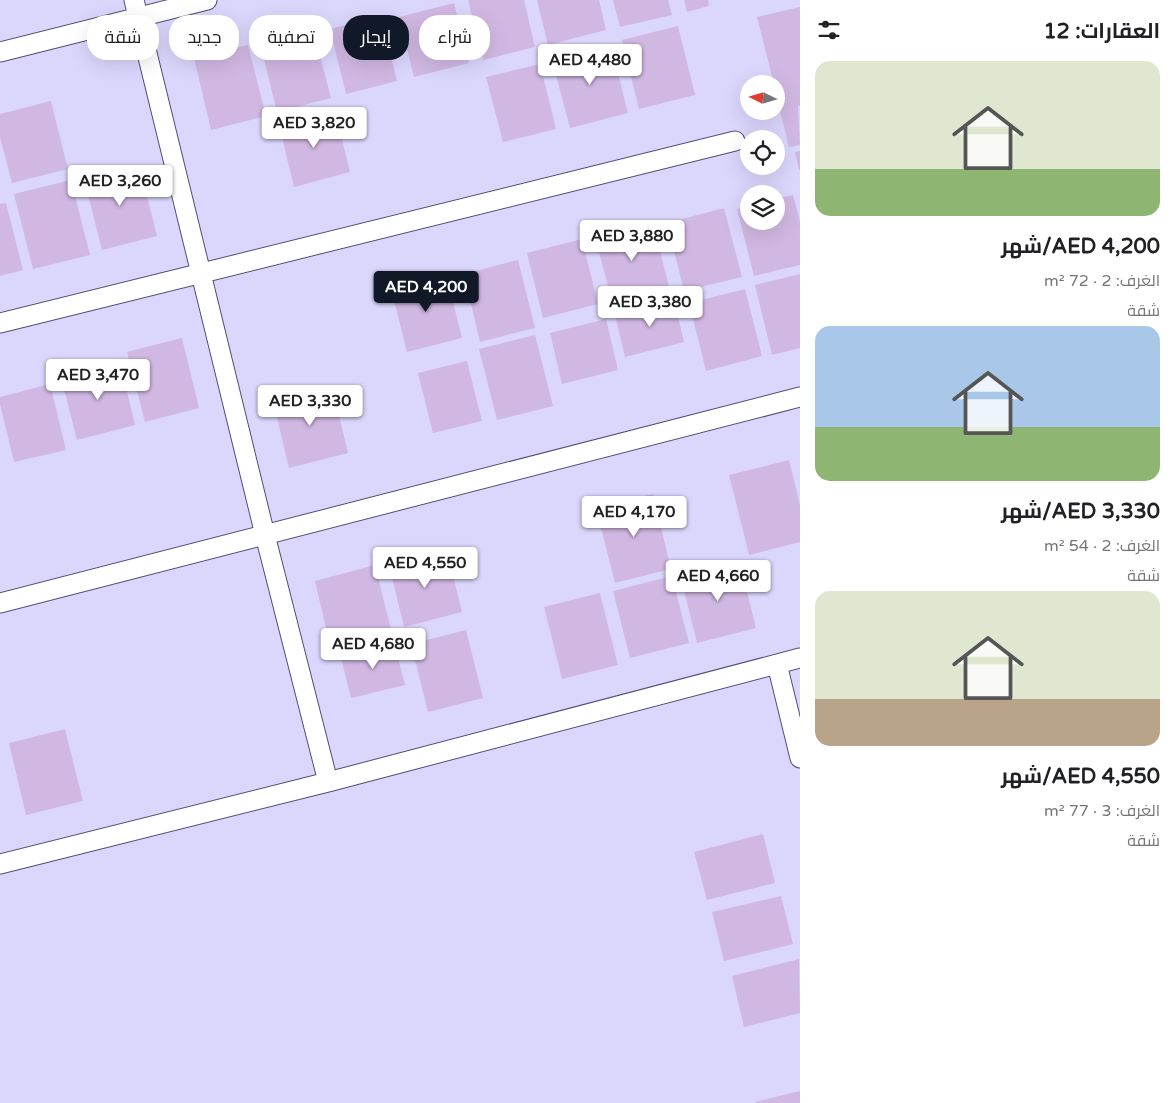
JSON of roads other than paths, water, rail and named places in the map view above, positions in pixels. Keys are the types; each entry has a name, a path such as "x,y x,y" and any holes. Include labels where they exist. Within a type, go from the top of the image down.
{"street":[{"path":"0,52 136,9 207,0"},
{"path":"136,9 265,535 328,782"},
{"path":"0,323 736,141"},
{"path":"0,603 800,397"},
{"path":"0,864 328,782 800,658"},
{"path":"777,664 800,758"}]}
